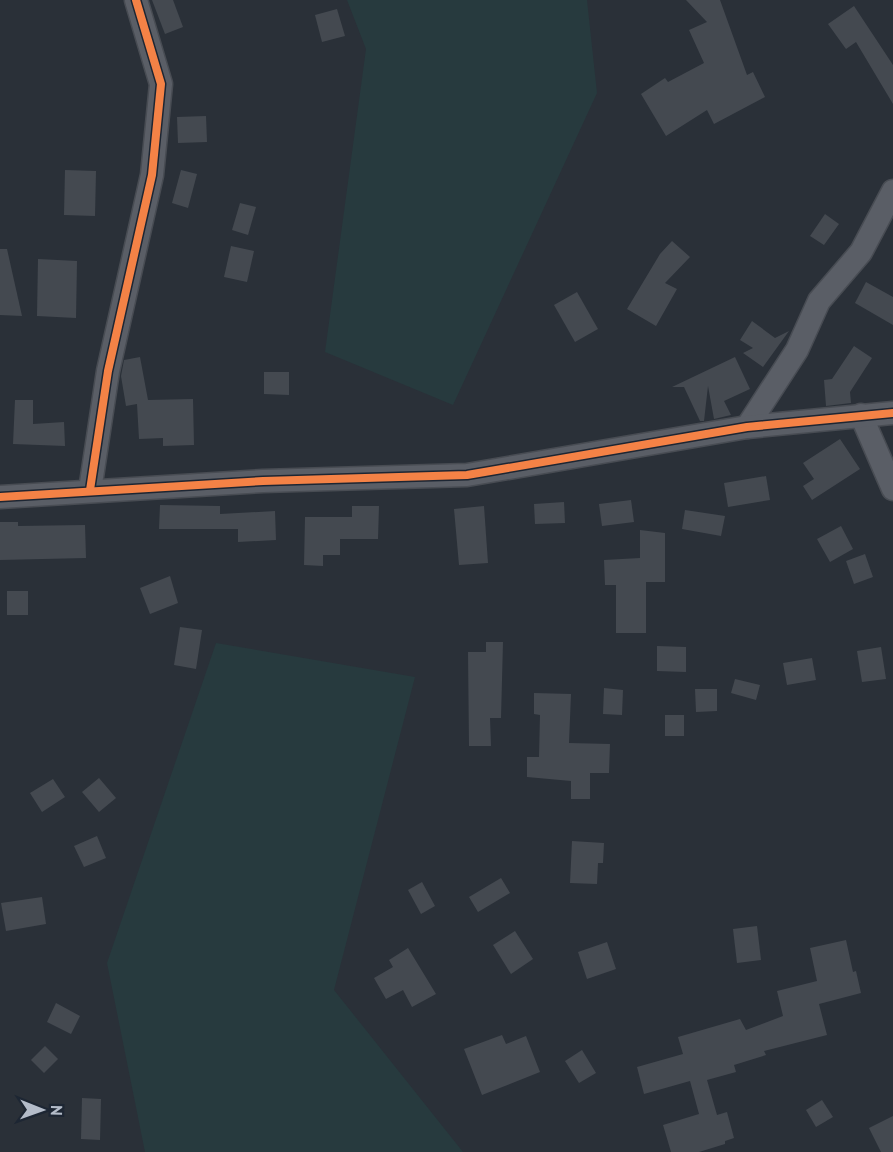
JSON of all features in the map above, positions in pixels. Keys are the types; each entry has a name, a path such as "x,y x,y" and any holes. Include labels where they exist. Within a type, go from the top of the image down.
{"street":[{"path":"90,490 108,371 152,175 160,96 161,84 136,0"},
{"path":"747,427 797,350 819,302 861,252 893,191"},
{"path":"0,497 90,490 466,475 747,427 893,413"},
{"path":"861,416 893,489"}],"green space":[{"path":"347,0 587,0 597,93 453,405 325,352 366,49"},
{"path":"216,643 415,677 334,990 463,1152 145,1152 107,963"}],"building":[{"path":"152,0 173,0 183,27 165,34"},
{"path":"686,0 720,0 747,75 753,72 765,97 714,124 707,110 666,136 641,94 665,78 668,82 704,63 689,30 707,22"},
{"path":"854,6 893,65 893,104 856,42 846,49 828,24"},
{"path":"337,9 345,36 322,42 315,15"},
{"path":"206,116 207,142 178,143 177,117"},
{"path":"65,170 96,171 95,216 64,215"},
{"path":"181,170 197,174 188,208 172,203"},
{"path":"240,203 256,207 248,235 232,230"},
{"path":"825,214 839,224 824,245 810,236"},
{"path":"672,241 690,257 665,283 677,289 656,326 627,309 660,254"},
{"path":"231,246 254,251 247,282 224,277"},
{"path":"0,249 7,249 22,316 0,315"},
{"path":"38,259 77,261 76,318 37,316"},
{"path":"866,282 893,297 893,325 855,303"},
{"path":"577,292 598,329 575,342 554,305"},
{"path":"752,321 775,338 789,331 763,367 743,353 753,348 740,340"},
{"path":"854,346 872,358 850,392 851,403 826,406 824,380 832,379"},
{"path":"140,357 148,400 193,399 194,445 163,446 163,438 139,439 137,404 126,406 121,376 124,360"},
{"path":"735,357 750,389 724,401 731,415 714,419 708,386 704,421 700,421 684,387 672,387"},
{"path":"264,372 289,372 289,395 264,394"},
{"path":"15,400 33,400 33,424 64,422 65,446 13,444"},
{"path":"840,439 860,469 812,500 803,486 814,479 803,463"},
{"path":"766,476 770,500 728,507 724,483"},
{"path":"631,500 634,522 602,526 599,504"},
{"path":"564,502 565,523 535,524 534,504"},
{"path":"160,505 220,506 220,514 275,511 276,540 238,542 238,529 159,529"},
{"path":"352,506 379,506 378,539 340,539 340,555 323,555 323,566 304,565 305,517 352,517"},
{"path":"484,506 488,563 459,565 454,509"},
{"path":"685,510 725,516 721,536 682,529"},
{"path":"0,522 18,522 18,526 85,525 86,558 0,560"},
{"path":"841,526 853,549 830,562 817,539"},
{"path":"640,530 665,533 665,582 646,582 646,633 616,633 616,585 605,585 604,560 640,558"},
{"path":"865,554 873,577 854,584 846,561"},
{"path":"170,576 178,603 150,614 140,588"},
{"path":"7,591 28,591 28,615 7,615"},
{"path":"180,627 202,630 196,669 174,665"},
{"path":"486,642 503,642 501,718 490,718 491,746 469,746 468,652 486,652"},
{"path":"657,646 686,647 686,672 657,671"},
{"path":"881,647 886,679 862,682 857,651"},
{"path":"812,658 816,680 787,685 783,663"},
{"path":"735,679 760,685 756,700 731,693"},
{"path":"604,688 623,690 622,715 603,714"},
{"path":"695,689 717,689 717,711 696,712"},
{"path":"534,693 571,694 569,743 610,744 609,773 590,773 590,799 571,799 571,781 527,777 527,757 539,757 540,715 534,714"},
{"path":"665,715 684,715 684,736 665,736"},
{"path":"99,778 116,798 99,812 82,792"},
{"path":"53,779 65,797 42,812 30,793"},
{"path":"97,836 106,858 84,867 74,846"},
{"path":"572,841 604,843 603,863 598,863 597,884 570,883"},
{"path":"501,878 510,893 478,912 469,897"},
{"path":"422,882 435,906 421,914 408,890"},
{"path":"42,897 46,924 6,931 1,903"},
{"path":"757,926 761,960 737,963 733,929"},
{"path":"515,931 533,959 511,974 493,945"},
{"path":"846,940 853,972 856,971 861,993 819,1004 827,1035 764,1051 766,1055 734,1065 736,1072 707,1080 717,1115 727,1112 734,1138 725,1141 725,1144 699,1152 671,1152 663,1125 699,1114 690,1081 644,1094 637,1067 683,1054 678,1037 740,1019 746,1030 783,1016 777,991 817,981 810,948"},
{"path":"607,942 616,969 587,979 578,952"},
{"path":"408,948 436,994 412,1007 403,990 386,999 374,978 393,967 389,960"},
{"path":"56,1003 80,1016 71,1034 47,1022"},
{"path":"502,1035 506,1044 526,1036 540,1072 482,1095 464,1049"},
{"path":"45,1046 58,1059 44,1073 31,1060"},
{"path":"582,1050 596,1073 579,1083 565,1061"},
{"path":"82,1098 101,1099 100,1140 81,1139"},
{"path":"822,1100 833,1117 816,1127 806,1110"},
{"path":"893,1116 893,1152 881,1152 869,1128"}],"cycle path":[{"path":"90,490 108,371 152,175 161,84 136,0"},
{"path":"0,497 263,481 467,475 747,427 893,413"}]}
